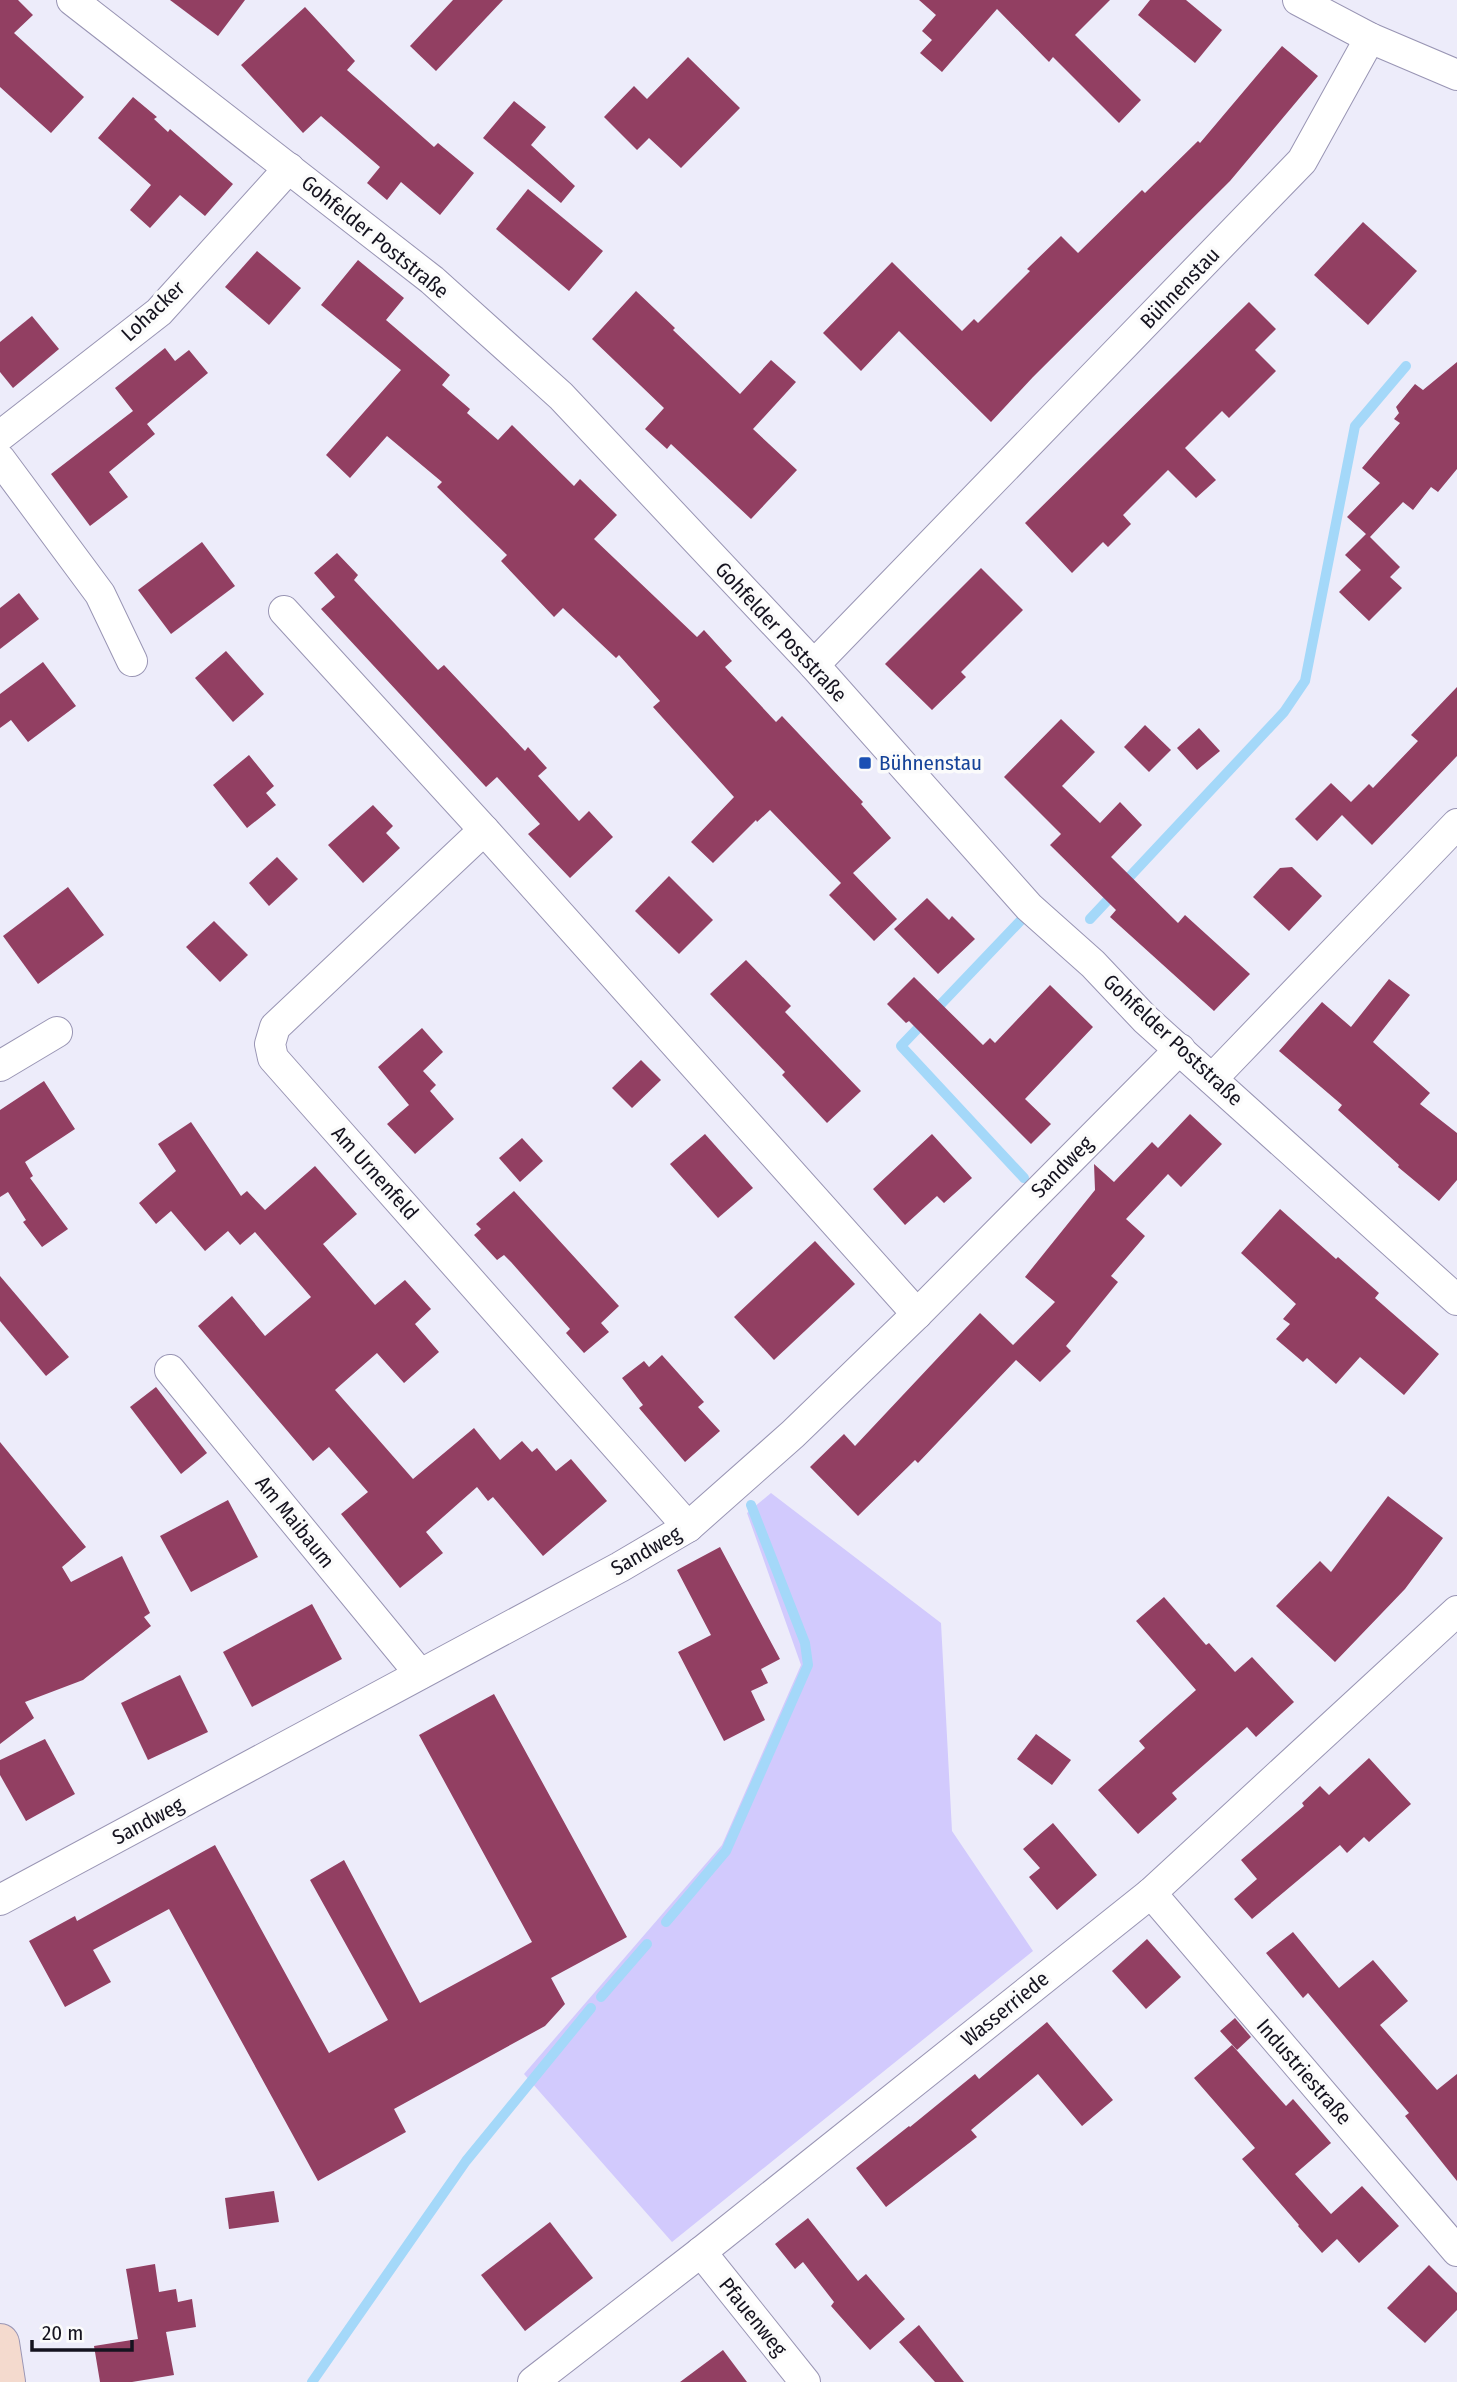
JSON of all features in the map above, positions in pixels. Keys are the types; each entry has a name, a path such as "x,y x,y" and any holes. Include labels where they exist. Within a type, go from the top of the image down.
{"main road":[{"path":"0,2343 6,2382"}],"street":[{"name":"Gohfelder Poststraße","path":"72,0 432,279 561,396 814,665 1029,907 1093,964 1145,1019 1457,1300"},
{"path":"1297,0 1370,38 1457,75"},
{"name":"Bühnenstau","path":"814,665 1302,162 1370,38"},
{"name":"Lohacker","path":"0,436 159,312 289,168"},
{"path":"0,460 100,594 132,661"},
{"path":"284,611 917,1314"},
{"path":"1212,1079 1457,824"},
{"name":"Am Urnenfeld","path":"484,830 275,1027 270,1044 273,1058 688,1527"},
{"path":"0,1066 57,1032"},
{"name":"Sandweg","path":"0,1900 620,1567 688,1527 793,1434 917,1314 1180,1049"},
{"name":"Am Maibaum","path":"170,1370 420,1674"},
{"name":"Wasserriede","path":"533,2382 701,2252 1151,1893 1457,1611"},
{"name":"Industriestraße","path":"1151,1893 1457,2251"},
{"name":"Pfauenweg","path":"701,2252 806,2382"}],"shaded area":[{"path":"771,1493 941,1623 952,1831 1033,1951 672,2242 524,2074 722,1845 801,1665 747,1513"}],"building":[{"path":"0,0 18,0 33,15 14,33 84,97 51,133 0,87"},
{"path":"170,0 245,0 218,36"},
{"path":"453,0 503,0 436,71 410,46"},
{"path":"919,0 1110,0 1075,35 1141,100 1119,123 1053,57 1049,62 997,9 942,72 920,53 932,40 922,31 936,15"},
{"path":"1150,0 1186,0 1222,30 1195,63 1138,15"},
{"path":"305,7 355,61 347,70 434,147 438,143 474,173 440,215 401,182 387,200 367,183 380,167 321,116 303,133 241,65"},
{"path":"1282,46 1318,76 1230,181 991,422 899,331 861,371 823,333 892,262 962,331 974,319 978,323 1061,236 1078,253 1142,190 1145,193 1198,141 1200,143"},
{"path":"688,57 740,108 681,168 649,138 637,150 604,117 634,86 647,99"},
{"path":"133,97 157,117 154,119 168,132 170,129 233,184 205,216 180,195 150,228 130,210 151,185 98,138"},
{"path":"514,101 546,127 531,145 575,186 561,203 483,138"},
{"path":"528,189 603,251 569,291 496,229"},
{"path":"1363,222 1417,271 1368,325 1314,275"},
{"path":"257,251 301,288 269,325 225,287"},
{"path":"358,260 404,298 386,320 450,375 442,385 470,409 467,413 498,440 512,425 574,486 580,479 617,515 594,539 697,637 704,630 732,661 725,667 776,722 782,716 863,802 861,804 891,838 853,873 897,919 874,941 829,895 841,883 770,810 757,822 756,820 713,863 691,842 734,797 653,707 660,701 619,655 616,658 563,608 554,617 501,561 507,555 437,487 442,482 387,436 350,478 326,455 401,370 321,305"},
{"path":"636,291 740,394 771,360 796,382 753,429 797,470 751,519 671,444 667,449 645,429 664,408 592,339"},
{"path":"1249,302 1276,329 1255,350 1276,371 1229,418 1222,411 1185,448 1216,480 1196,498 1168,470 1123,515 1131,524 1108,547 1103,542 1072,573 1025,523"},
{"path":"32,316 59,349 13,388 0,372 0,342"},
{"path":"165,348 175,361 189,350 208,373 147,424 155,434 109,472 128,497 90,526 51,474 133,411 115,388"},
{"path":"1457,362 1457,469 1438,492 1431,487 1413,510 1403,502 1370,537 1400,567 1390,577 1402,588 1369,621 1339,592 1361,570 1345,555 1366,534 1347,517 1380,483 1362,468 1400,423 1394,419 1399,413 1396,407 1415,384 1423,390"},
{"path":"202,542 235,586 171,634 138,590"},
{"path":"337,553 358,575 354,580 438,670 444,665 525,751 528,747 547,768 538,776 579,821 589,811 613,837 570,878 528,834 540,824 497,777 486,787 321,609 335,597 314,573"},
{"path":"981,568 1023,610 961,672 966,677 932,710 885,664"},
{"path":"19,593 39,619 0,649 0,608"},
{"path":"226,651 264,694 233,722 195,678"},
{"path":"43,662 76,706 28,742 11,720 0,728 0,694"},
{"path":"1457,687 1457,756 1372,845 1342,815 1317,841 1295,819 1331,783 1351,802 1369,784 1373,788 1418,741 1411,735"},
{"path":"1061,719 1095,752 1062,786 1100,823 1120,802 1142,825 1111,857 1178,923 1185,915 1250,974 1214,1011 1110,917 1116,910 1050,845 1061,834 1004,777"},
{"path":"1145,725 1171,750 1149,772 1124,747"},
{"path":"1199,728 1220,751 1197,770 1177,748"},
{"path":"249,755 274,786 266,793 276,805 247,828 213,785"},
{"path":"373,805 393,826 386,833 400,848 363,883 328,845"},
{"path":"277,857 298,879 269,906 249,883"},
{"path":"1292,867 1322,896 1289,931 1253,897 1280,868"},
{"path":"669,876 713,920 679,954 635,911"},
{"path":"68,887 104,935 38,984 3,936"},
{"path":"927,898 949,920 952,916 975,939 938,974 894,929"},
{"path":"214,921 248,955 220,982 186,947"},
{"path":"746,960 791,1006 785,1012 861,1091 827,1123 782,1075 785,1072 710,994"},
{"path":"914,977 983,1045 990,1038 995,1043 1050,985 1093,1027 1025,1099 1051,1124 1031,1144 909,1021 906,1023 887,1004"},
{"path":"1389,979 1410,995 1373,1042 1430,1093 1420,1104 1457,1133 1457,1180 1439,1201 1398,1167 1399,1165 1338,1110 1342,1105 1279,1051 1322,1002 1351,1027"},
{"path":"422,1028 443,1052 423,1071 436,1085 430,1091 454,1119 415,1154 387,1124 409,1105 378,1067"},
{"path":"641,1060 661,1080 632,1108 612,1088"},
{"path":"44,1081 75,1129 25,1162 33,1176 30,1178 68,1229 42,1247 23,1222 26,1220 8,1192 0,1197 0,1110"},
{"path":"1190,1114 1222,1144 1181,1187 1168,1174 1126,1219 1145,1236 1111,1276 1118,1282 1066,1346 1071,1351 1040,1382 1016,1360 918,1463 915,1460 858,1516 810,1467 844,1434 855,1446 980,1313 1013,1345 1055,1302 1025,1277 1095,1190 1094,1164 1114,1182 1152,1142 1158,1148"},
{"path":"191,1122 241,1196 247,1191 265,1210 315,1166 357,1214 323,1244 375,1305 405,1280 431,1309 415,1324 439,1352 404,1383 377,1353 335,1390 413,1479 474,1428 500,1460 522,1441 532,1452 537,1448 556,1471 571,1459 607,1501 543,1556 493,1497 488,1501 477,1487 426,1532 443,1553 400,1588 341,1514 368,1492 329,1447 313,1461 198,1326 232,1296 265,1336 311,1297 255,1232 240,1245 228,1231 205,1251 171,1211 156,1224 139,1203 176,1171 158,1144"},
{"path":"705,1134 753,1188 718,1218 670,1164"},
{"path":"932,1134 972,1178 944,1203 937,1196 905,1225 873,1189"},
{"path":"522,1138 543,1161 520,1182 499,1158"},
{"path":"514,1191 619,1306 601,1323 609,1332 584,1353 566,1333 570,1329 511,1262 504,1255 497,1260 474,1235 481,1229 476,1224"},
{"path":"1280,1209 1379,1293 1375,1298 1439,1354 1404,1395 1360,1357 1336,1384 1307,1358 1303,1362 1276,1339 1290,1324 1283,1319 1296,1304 1241,1253"},
{"path":"815,1241 855,1284 774,1360 734,1317"},
{"path":"0,1276 69,1357 46,1376 0,1321"},
{"path":"662,1355 704,1402 698,1407 720,1431 685,1462 639,1408 643,1405 622,1378 644,1361 649,1367"},
{"path":"156,1387 207,1453 181,1474 130,1407"},
{"path":"0,1442 86,1547 62,1567 71,1582 122,1556 150,1613 144,1617 151,1626 83,1680 25,1702 34,1718 0,1744"},
{"path":"1388,1496 1443,1538 1405,1589 1335,1662 1276,1606 1320,1561 1331,1572"},
{"path":"228,1500 258,1557 191,1592 160,1536"},
{"path":"720,1547 780,1659 761,1669 768,1683 751,1691 765,1720 724,1741 678,1652 711,1635 677,1570"},
{"path":"1164,1597 1206,1645 1209,1643 1235,1672 1252,1657 1294,1702 1256,1737 1247,1727 1172,1793 1177,1799 1138,1834 1098,1790 1145,1748 1139,1741 1196,1690 1136,1621"},
{"path":"312,1604 342,1659 252,1707 223,1652"},
{"path":"180,1675 208,1732 148,1760 121,1703"},
{"path":"494,1694 627,1937 551,1978 565,2004 545,2026 394,2109 406,2132 318,2181 169,1909 93,1950 111,1982 65,2007 29,1941 75,1916 77,1921 215,1845 329,2053 388,2020 310,1880 344,1860 420,2003 532,1942 419,1735"},
{"path":"1036,1734 1071,1760 1052,1785 1017,1759"},
{"path":"45,1739 75,1794 26,1821 0,1775 0,1760"},
{"path":"1369,1758 1411,1804 1369,1842 1364,1837 1347,1853 1340,1845 1252,1919 1234,1899 1257,1879 1241,1860 1304,1806 1302,1803 1320,1786 1329,1795"},
{"path":"1053,1823 1097,1875 1057,1910 1029,1877 1040,1868 1023,1849"},
{"path":"1293,1932 1339,1988 1373,1960 1408,2001 1380,2025 1437,2090 1457,2074 1457,2181 1405,2116 1409,2113 1308,1993 1303,1998 1266,1953"},
{"path":"1147,1939 1181,1977 1146,2009 1112,1971"},
{"path":"1235,2018 1251,2037 1237,2050 1220,2031"},
{"path":"1047,2022 1113,2100 1082,2126 1038,2074 971,2130 977,2137 886,2207 856,2168 975,2074 979,2079"},
{"path":"1232,2045 1286,2106 1293,2099 1331,2143 1295,2174 1331,2214 1362,2186 1399,2226 1359,2263 1337,2239 1322,2253 1242,2159 1255,2148 1194,2078"},
{"path":"274,2191 279,2222 229,2229 225,2198"},
{"path":"808,2218 858,2281 866,2274 905,2319 870,2350 831,2306 834,2302 803,2262 795,2269 775,2244"},
{"path":"550,2222 593,2278 525,2331 481,2275"},
{"path":"155,2264 159,2292 176,2289 178,2302 192,2299 196,2327 166,2332 174,2375 132,2382 100,2382 94,2346 138,2339 126,2269"},
{"path":"1429,2265 1457,2293 1457,2310 1425,2343 1387,2308"},
{"path":"919,2325 964,2382 935,2382 899,2342"},
{"path":"723,2350 747,2382 680,2382"}],"waterway":[{"path":"1090,919 1284,712 1305,681 1355,426 1406,366"},
{"path":"1024,917 901,1046 1024,1178"},
{"path":"666,1922 726,1851 808,1665 805,1643 751,1505"},
{"path":"601,1997 647,1944"},
{"path":"312,2382 466,2161 591,2008"}],"place":[{"name":"Bühnenstau","path":"865,763"}]}
